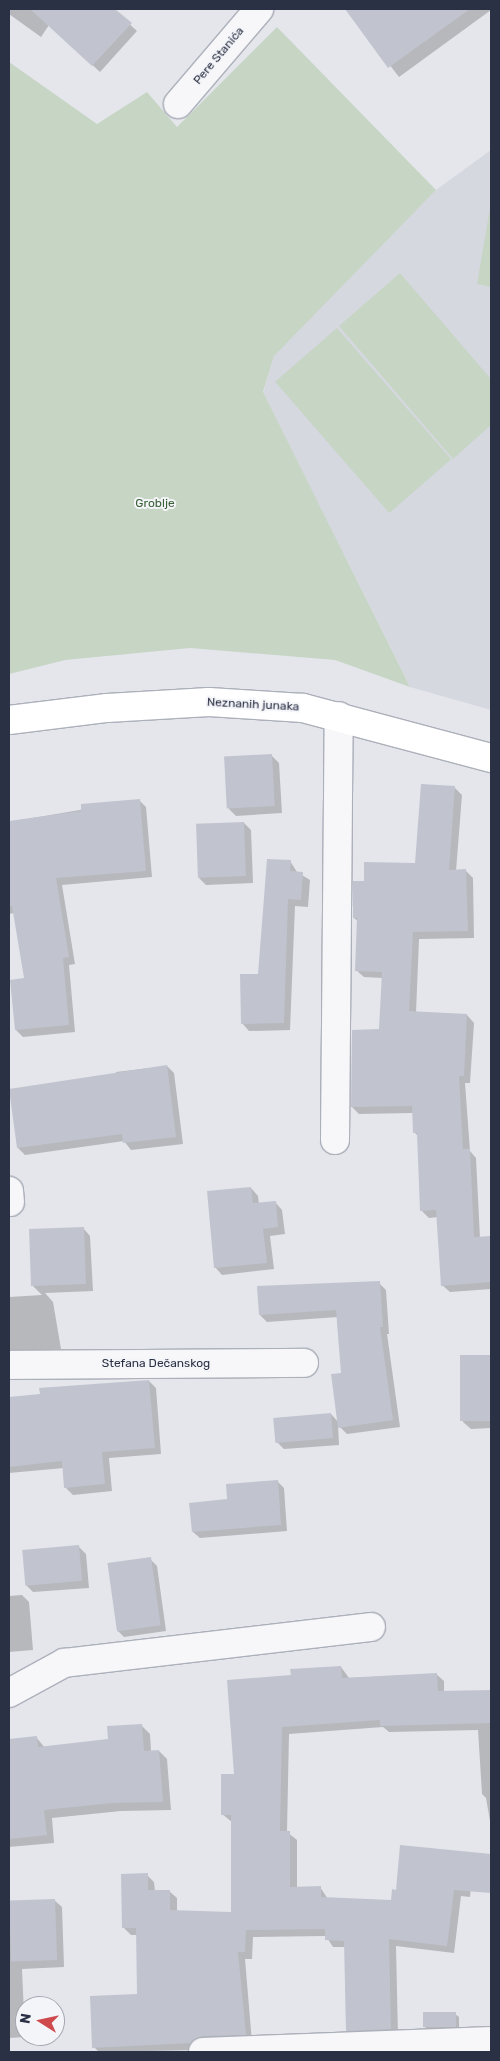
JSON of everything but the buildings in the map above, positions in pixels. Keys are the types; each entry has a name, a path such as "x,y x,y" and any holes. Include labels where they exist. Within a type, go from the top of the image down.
{"main road":[{"name":"Neznanih junaka","path":"9,720 107,708 208,702 303,708 339,716 491,758"}],"street":[{"name":"Pere Stanića","path":"178,104 259,9"},
{"path":"335,1140 339,716"},
{"name":"Stefana Dečanskog","path":"9,1365 304,1363"},
{"path":"9,1693 64,1663 371,1627"},
{"path":"203,2052 491,2041"}],"shaded area":[{"path":"491,150 491,710 410,687 263,393 274,356 293,334 436,190"}],"green space":[{"name":"Groblje","path":"277,27 436,190 274,356 263,392 410,687 335,660 190,648 65,660 9,674 9,62 97,124 147,92 177,127"},
{"path":"491,202 491,287 477,284"},
{"path":"400,273 491,379 491,425 453,459 339,326"},
{"path":"337,328 451,459 389,513 275,382"}]}
